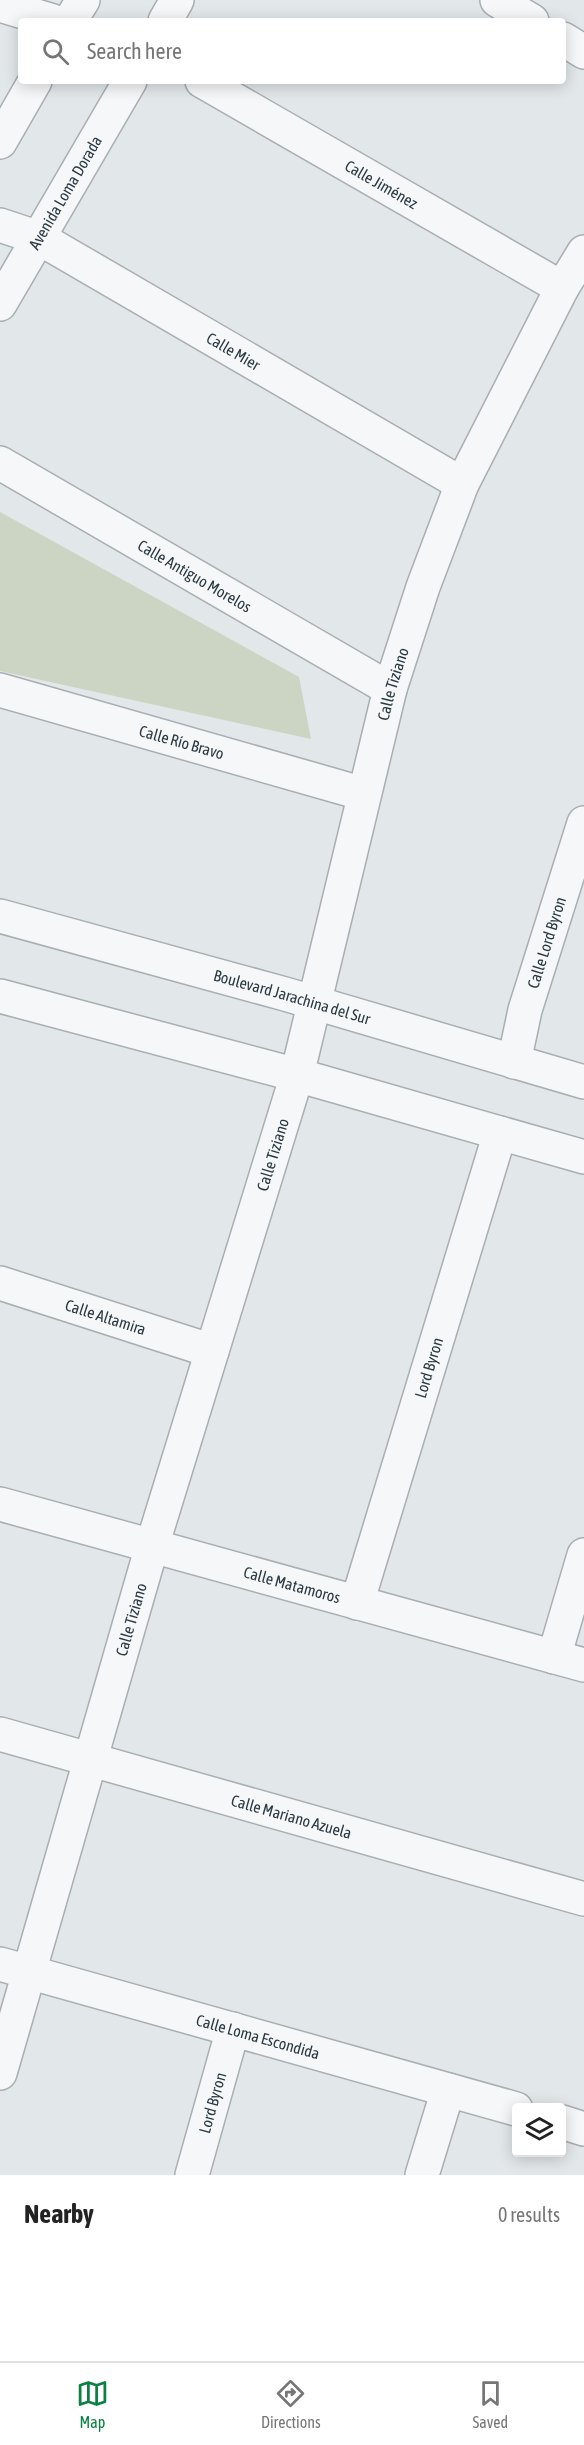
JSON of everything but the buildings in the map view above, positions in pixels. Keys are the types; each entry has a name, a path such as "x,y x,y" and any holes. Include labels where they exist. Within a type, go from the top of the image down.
{"street":[{"path":"72,18 83,0"},
{"path":"167,18 177,0"},
{"path":"497,0 527,18"},
{"path":"0,5 43,18"},
{"path":"566,41 584,52"},
{"path":"0,142 33,84"},
{"name":"Avenida Loma Dorada","path":"0,304 128,84"},
{"name":"Calle Jiménez","path":"207,84 562,288"},
{"name":"Calle Mier","path":"0,225 39,238 462,484"},
{"name":"Calle Tiziano","path":"0,2073 15,1968 90,1760 152,1546 297,1075 390,689 423,587 462,484 562,288 584,252"},
{"name":"Calle Antiguo Morelos","path":"0,463 390,689"},
{"name":"Calle Río Bravo","path":"0,690 364,794"},
{"name":"Calle Lord Byron","path":"514,1062 525,1010 584,823"},
{"name":"Boulevard Jarachina del Sur","path":"0,916 314,1003 584,1082"},
{"path":"0,996 297,1075 584,1156"},
{"name":"Lord Byron","path":"357,1603 500,1133"},
{"name":"Calle Altamira","path":"0,1284 212,1351"},
{"name":"Calle Matamoros","path":"0,1504 569,1661"},
{"path":"569,1661 584,1555"},
{"name":"Calle Mariano Azuela","path":"0,1734 584,1899"},
{"name":"Calle Loma Escondida","path":"15,1968 512,2108"},
{"name":"Lord Byron","path":"192,2175 233,2029"},
{"path":"422,2175 448,2090"},
{"path":"566,2124 584,2129"}],"green space":[{"path":"0,512 299,677 311,739 0,671"}]}
